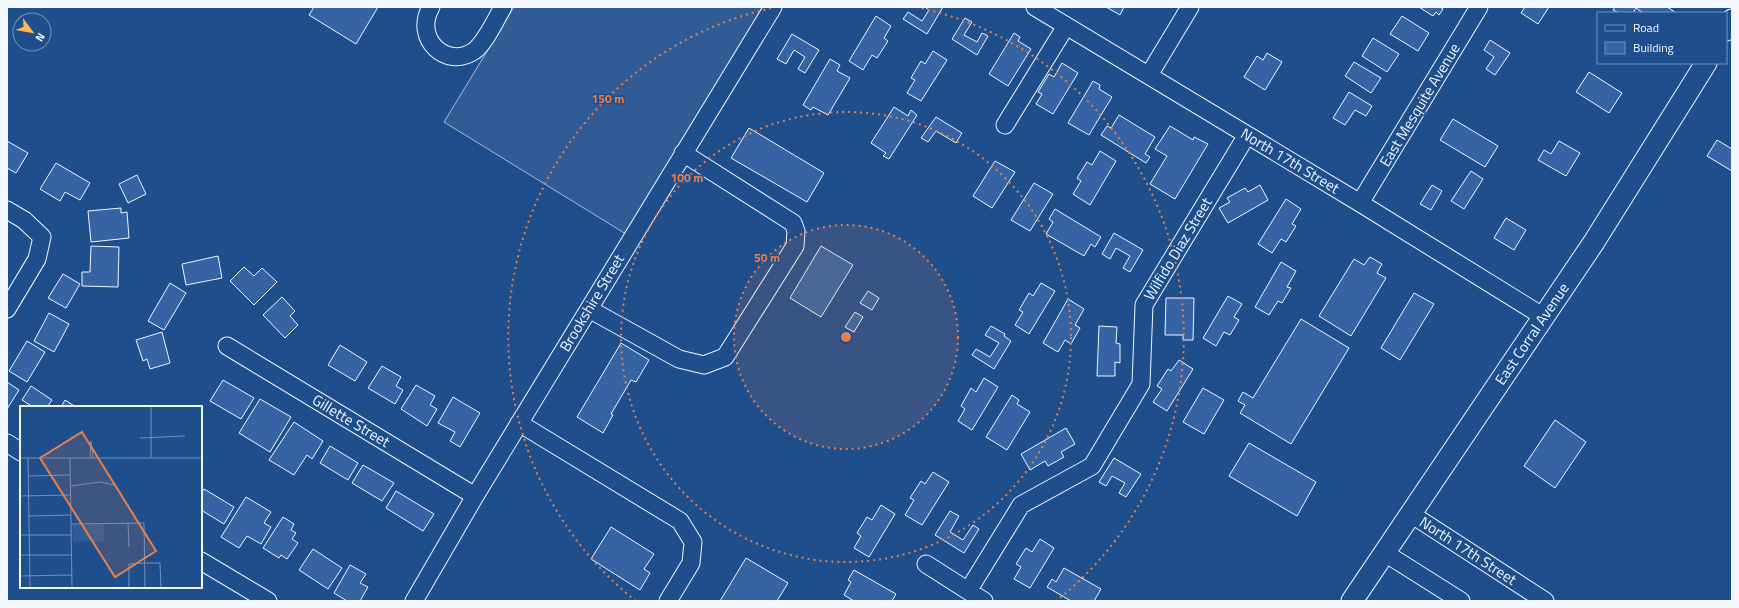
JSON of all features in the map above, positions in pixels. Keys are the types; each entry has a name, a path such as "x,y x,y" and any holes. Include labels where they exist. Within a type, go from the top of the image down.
{"main road":[{"name":"East Corral Avenue","path":"1352,601 1544,317 1645,164 1705,64"}],"street":[{"path":"431,7 425,21 427,36 432,45 440,51 454,56 469,53 479,46 503,7"},
{"name":"Brookshire Street","path":"414,601 519,423 773,7"},
{"name":"North 17th Street","path":"1035,7 1360,203 1544,317"},
{"path":"1149,75 1190,7"},
{"name":"East Mesquite Avenue","path":"1360,203 1479,7"},
{"path":"1004,125 1066,26"},
{"name":"Wilfido Diaz Street","path":"968,591 1021,505 1092,466 1141,384 1144,305 1247,135"},
{"path":"589,309 678,359 704,365 725,357 795,246 796,231 794,223 683,153"},
{"path":"7,210 24,220 42,237 37,258 7,309"},
{"name":"Gillette Street","path":"227,346 475,496"},
{"path":"519,423 680,521 693,542 691,563 668,601"},
{"path":"7,443 20,451"},
{"name":"North 17th Street","path":"1411,514 1545,601"},
{"path":"1385,553 1461,601"},
{"path":"202,562 268,601"},
{"path":"926,564 984,601"}],"shaded area":[{"path":"514,7 764,7 626,234 444,122"}],"building":[{"path":"314,7 378,7 356,44 309,15"},
{"path":"925,7 943,7 927,34 903,19 908,12 922,21 929,10"},
{"path":"1106,7 1124,7 1120,15"},
{"path":"1419,7 1440,7 1443,9 1439,15 1436,12 1433,16"},
{"path":"1525,7 1549,7 1538,24 1521,13"},
{"path":"1615,7 1667,7 1675,12 1642,12 1636,8 1634,12 1617,12 1613,10"},
{"path":"876,16 891,26 884,38 888,41 877,58 872,55 863,70 849,61"},
{"path":"1402,16 1429,33 1418,51 1390,34"},
{"path":"965,18 972,22 964,35 977,42 982,33 988,36 977,55 952,39"},
{"path":"1014,33 1020,37 1018,41 1031,49 1008,86 989,74"},
{"path":"792,34 819,50 805,73 798,69 805,57 794,50 786,64 777,59"},
{"path":"1373,38 1399,54 1387,72 1362,56"},
{"path":"1490,40 1510,53 1495,75 1486,69 1494,57 1484,50"},
{"path":"933,51 947,60 921,101 907,93 915,80 911,78 921,61 925,64"},
{"path":"1267,53 1282,62 1265,90 1244,77 1257,56 1263,60"},
{"path":"830,59 840,65 837,71 850,78 828,115 813,107 811,110 803,105"},
{"path":"1354,62 1381,78 1371,93 1345,76"},
{"path":"1062,63 1078,73 1053,114 1036,104 1042,94 1038,92 1049,74 1054,77"},
{"path":"1589,72 1622,93 1609,113 1576,92"},
{"path":"1093,81 1100,85 1099,89 1112,97 1089,135 1068,123"},
{"path":"1349,92 1372,106 1366,116 1355,110 1345,125 1333,118"},
{"path":"894,107 908,116 911,110 917,115 889,159 883,156 886,153 871,143"},
{"path":"1119,115 1155,137 1145,154 1150,157 1146,163 1101,135 1107,126 1111,128"},
{"path":"936,117 962,133 956,143 936,131 928,142 921,138"},
{"path":"1453,119 1498,146 1485,167 1440,140"},
{"path":"1170,126 1193,140 1194,137 1208,144 1175,199 1150,184 1167,156 1155,149"},
{"path":"749,128 824,173 807,202 731,158"},
{"path":"1717,140 1732,149 1732,171 1707,156"},
{"path":"7,141 28,153 16,173 7,168"},
{"path":"1559,141 1580,153 1566,176 1538,160 1544,150 1551,154"},
{"path":"1100,151 1116,161 1090,205 1073,194 1081,181 1077,178 1087,162 1092,165"},
{"path":"995,161 1015,172 992,208 973,196"},
{"path":"56,163 90,183 80,200 65,192 60,201 40,189"},
{"path":"1471,171 1483,179 1464,209 1451,201"},
{"path":"137,175 146,194 128,203 119,184"},
{"path":"1034,183 1053,194 1030,231 1011,220"},
{"path":"1260,185 1268,200 1228,223 1219,208 1230,202 1227,198 1245,188 1248,192"},
{"path":"1432,185 1442,191 1431,210 1420,204"},
{"path":"1286,199 1301,209 1292,224 1296,226 1286,242 1281,239 1272,253 1258,244"},
{"path":"121,208 121,213 127,212 129,238 91,242 88,211"},
{"path":"1055,209 1101,237 1095,247 1091,244 1084,256 1046,234 1053,222 1049,219"},
{"path":"1506,218 1526,230 1514,250 1494,238"},
{"path":"1114,233 1143,250 1130,272 1123,268 1130,256 1116,248 1110,259 1102,254"},
{"path":"91,246 119,247 118,287 82,286 82,272 90,272"},
{"path":"821,246 853,265 821,317 790,298"},
{"path":"218,256 222,278 186,285 182,264"},
{"path":"1370,257 1382,264 1377,273 1386,278 1351,336 1319,316 1354,259 1364,265"},
{"path":"1281,262 1296,271 1287,287 1291,288 1282,303 1278,301 1269,315 1255,307"},
{"path":"244,267 254,276 262,268 277,282 254,305 230,281"},
{"path":"63,274 80,284 66,308 48,298"},
{"path":"170,283 186,293 164,330 148,321"},
{"path":"1041,283 1055,291 1029,334 1015,325 1023,312 1019,310 1029,293 1033,296"},
{"path":"868,291 879,298 872,310 860,303"},
{"path":"1414,293 1434,304 1400,360 1381,348"},
{"path":"1228,296 1242,304 1234,317 1239,320 1230,335 1224,332 1216,346 1203,338"},
{"path":"282,297 295,311 290,316 298,325 285,338 263,315"},
{"path":"1166,298 1194,298 1193,340 1183,340 1183,335 1165,335"},
{"path":"1068,299 1084,309 1075,325 1080,328 1071,344 1065,340 1058,352 1043,343"},
{"path":"855,312 863,317 854,332 845,327"},
{"path":"49,313 69,324 54,352 34,341"},
{"path":"1301,319 1349,348 1291,444 1240,413 1245,405 1238,401 1243,392 1253,398"},
{"path":"991,326 1005,334 1004,336 1011,341 994,369 972,355 976,349 990,357 999,343 985,335"},
{"path":"1099,326 1117,327 1116,343 1120,344 1120,363 1115,362 1115,376 1097,376"},
{"path":"162,332 170,363 150,369 147,359 143,361 136,340"},
{"path":"27,341 45,352 27,382 9,371"},
{"path":"621,343 649,360 636,382 631,380 611,414 613,415 603,433 577,417"},
{"path":"340,345 367,362 355,381 328,365"},
{"path":"1179,360 1193,369 1167,411 1153,402 1162,389 1157,386 1168,369 1171,371"},
{"path":"382,366 401,377 396,386 403,390 395,404 368,388"},
{"path":"984,378 998,387 972,430 958,421 965,409 961,406 971,388 976,392"},
{"path":"223,380 254,398 241,419 210,401"},
{"path":"7,382 19,390 7,409"},
{"path":"416,385 435,396 430,405 437,409 427,426 401,409"},
{"path":"31,386 52,400 48,406 31,406 22,400"},
{"path":"1203,388 1224,400 1204,434 1183,422"},
{"path":"1012,395 1019,400 1017,404 1030,412 1007,450 986,437"},
{"path":"453,397 480,413 460,447 450,441 455,432 438,423"},
{"path":"260,399 291,417 270,452 239,433"},
{"path":"65,400 74,406 62,406"},
{"path":"1555,420 1586,442 1555,488 1524,466"},
{"path":"294,422 323,441 312,459 307,455 294,475 269,460"},
{"path":"1066,428 1075,444 1061,452 1064,457 1048,466 1045,461 1030,470 1021,454"},
{"path":"1249,443 1316,482 1297,516 1229,476"},
{"path":"330,446 358,463 348,480 320,463"},
{"path":"1114,458 1141,474 1126,497 1119,493 1125,483 1112,476 1106,486 1099,482"},
{"path":"363,465 394,483 382,501 352,483"},
{"path":"933,472 949,482 922,525 905,515 914,500 910,498 921,481 925,484"},
{"path":"204,489 234,507 224,524 202,511 202,492"},
{"path":"396,491 434,514 423,531 386,508"},
{"path":"246,497 271,512 264,523 271,527 261,544 247,536 239,548 221,537"},
{"path":"881,505 895,514 869,557 854,548 861,536 857,533 867,517 872,520"},
{"path":"950,511 959,516 950,532 963,540 973,525 979,529 964,553 935,535"},
{"path":"283,517 294,524 291,530 296,533 292,539 298,543 287,559 281,555 279,558 263,548"},
{"path":"611,527 654,554 644,569 650,573 640,590 591,559"},
{"path":"1040,539 1054,548 1030,588 1014,579 1021,567 1016,564 1026,548 1032,552"},
{"path":"313,549 342,568 328,589 299,570"},
{"path":"746,558 788,583 777,601 720,601"},
{"path":"350,565 366,574 360,583 368,587 360,601 347,601 334,593"},
{"path":"1064,568 1101,589 1094,601 1071,601 1047,587 1052,579 1056,582"},
{"path":"854,570 896,594 892,601 854,601 844,595 851,582 848,580"}]}
